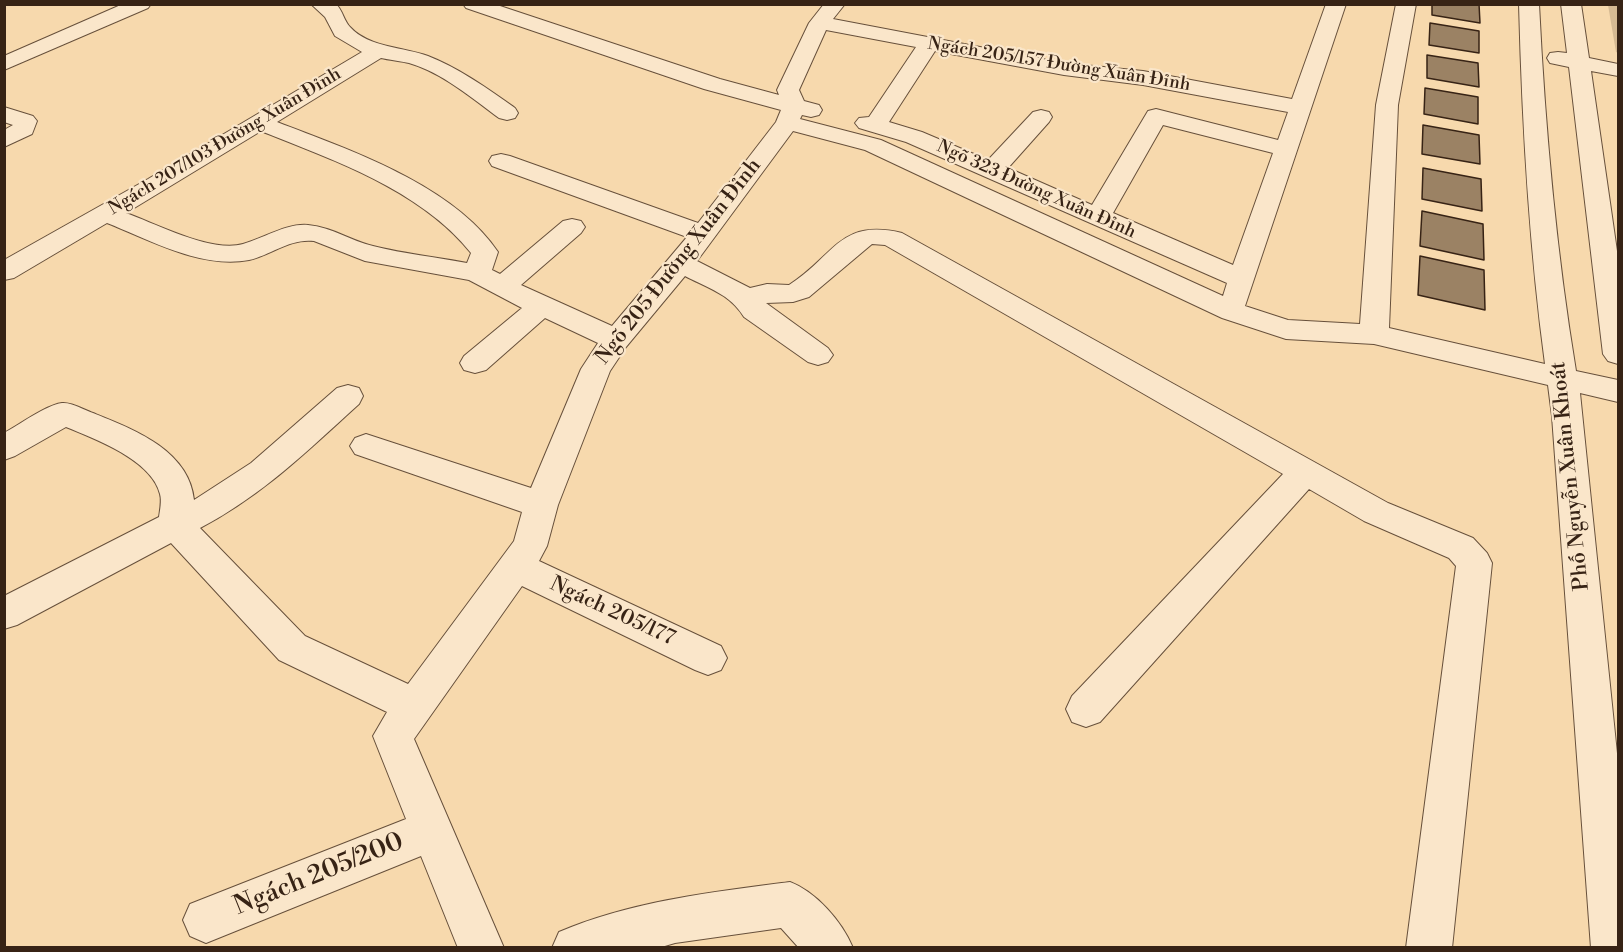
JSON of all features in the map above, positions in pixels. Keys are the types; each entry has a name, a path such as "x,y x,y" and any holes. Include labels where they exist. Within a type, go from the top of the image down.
{"street":[{"path":"4,64 141,4"},
{"path":"321,4 331,9 337,16 339,28 343,33 378,51 404,56 433,66 507,113"},
{"name":"Ngõ 323 Đường Xuân Đỉnh","path":"473,4 712,84 873,145 1232,310 1286,329 1374,334 1618,391"},
{"path":"790,114 788,90 819,23 836,4"},
{"path":"1232,310 1299,107 1336,4"},
{"path":"1374,334 1387,105 1406,4"},
{"name":"Phố Nguyễn Xuân Khoát","path":"1529,4 1533,55 1532,80 1553,318 1568,416 1614,948"},
{"path":"1571,4 1618,354"},
{"name":"Ngách 205/157 Đường Xuân Đỉnh","path":"819,23 1064,69 1223,92 1299,107"},
{"path":"875,125 929,44"},
{"name":"Ngách 207/103 Đường Xuân Đỉnh","path":"4,272 260,123 378,51"},
{"path":"1533,55 1618,70"},
{"path":"4,114 25,121 24,129 4,140"},
{"name":"Ngõ 323 Đường Xuân Đỉnh","path":"790,114 875,125 914,137 993,170 1094,217 1242,279"},
{"name":"Ngõ 205 Đường Xuân Đỉnh","path":"481,948 393,736 530,546 541,505 596,369 616,340 680,263 790,114"},
{"path":"1071,236 1094,217 1156,116 1287,149"},
{"path":"993,170 1041,117"},
{"path":"260,123 346,158 412,192 445,213 479,242 485,252 477,273"},
{"path":"501,161 702,233"},
{"path":"106,214 199,249 224,254 247,252 275,240 305,232 320,234 365,254 477,273 616,340"},
{"path":"502,287 572,227"},
{"path":"751,301 755,295 764,292 782,294 799,291 820,277 855,244 866,237 877,236 893,239 1102,355 1376,512 1461,548 1474,563 1428,948"},
{"path":"680,263 733,289 751,301 754,310 818,355"},
{"path":"475,363 542,306"},
{"path":"4,614 210,507 263,472 348,396"},
{"path":"4,448 64,414 95,426 145,452 171,478 177,494 176,526 292,648 415,706"},
{"path":"366,446 541,505"},
{"path":"1086,709 1305,472"},
{"name":"Ngách 205/177","path":"515,566 708,658"},
{"name":"Ngách 205/200","path":"206,920 432,830"},
{"path":"575,948 675,920 790,904 830,948"}],"shaded area":[{"path":"1608,5 1618,5 1618,53 1616,52"}],"building":[{"path":"1432,4 1479,4 1480,23 1432,15"},
{"path":"1430,23 1479,31 1479,53 1429,45"},
{"path":"1427,55 1478,63 1479,87 1427,78"},
{"path":"1425,88 1478,97 1478,124 1424,114"},
{"path":"1423,125 1479,135 1480,164 1422,154"},
{"path":"1423,168 1481,179 1482,211 1422,199"},
{"path":"1422,211 1483,224 1484,260 1420,246"},
{"path":"1420,256 1484,270 1485,310 1418,295"}]}
